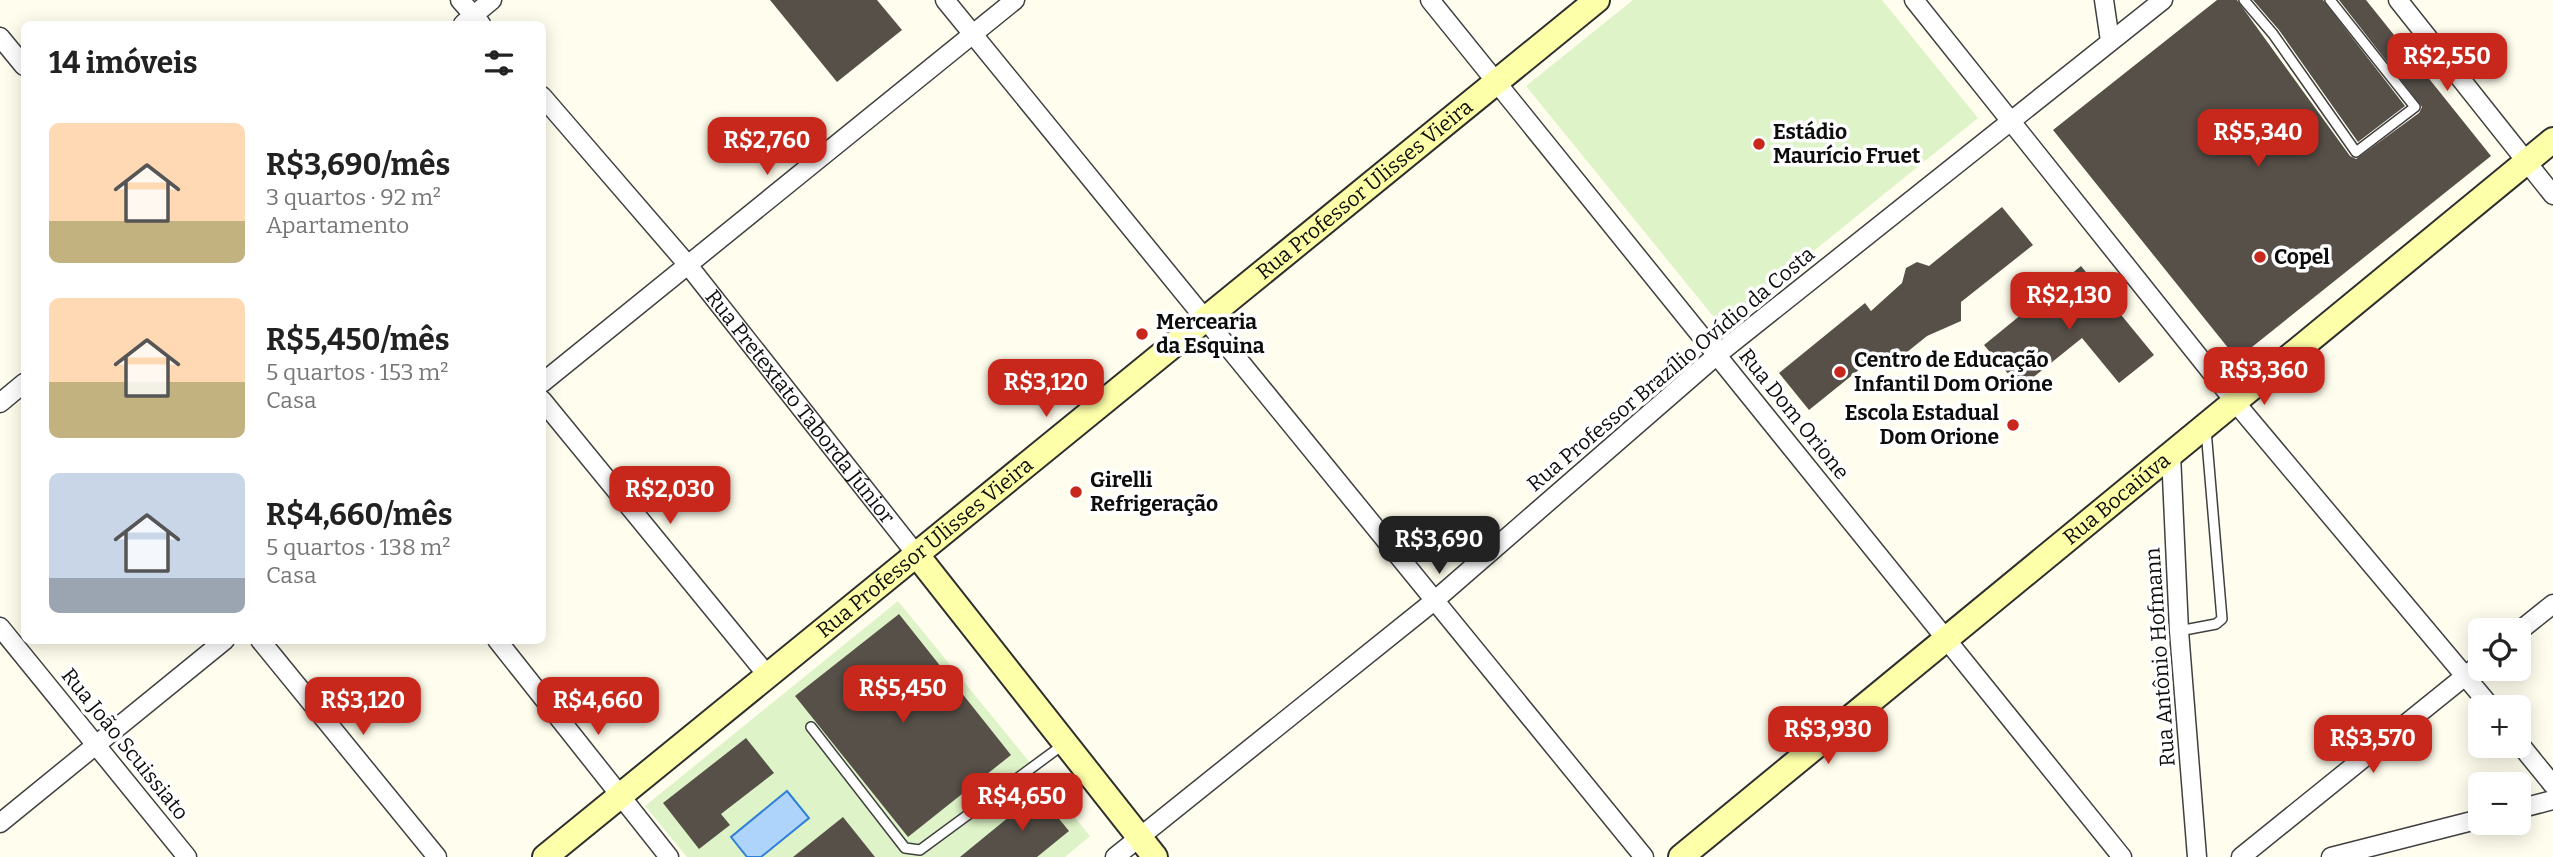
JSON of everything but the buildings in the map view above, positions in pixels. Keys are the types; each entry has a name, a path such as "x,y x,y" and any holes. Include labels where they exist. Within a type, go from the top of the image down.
{"street":[{"path":"460,0 471,21"},
{"path":"473,21 492,0"},
{"path":"946,0 1644,857"},
{"path":"546,380 1015,0"},
{"name":"Rua Dom Orione","path":"1430,0 2122,857"},
{"name":"Rua Professor Ulisses Vieira","path":"545,857 1597,0"},
{"path":"1914,0 2235,401 2481,695"},
{"path":"2105,0 2110,41"},
{"name":"Rua Professor Brazílio Ovídio da Costa","path":"1115,857 1434,601 1717,355 2163,0"},
{"path":"2398,0 2553,195"},
{"path":"0,37 21,62"},
{"name":"Rua Pretextato Taborda Júnior","path":"546,101 688,265 1155,857"},
{"name":"Rua Bocaiúva","path":"1681,857 2553,140"},
{"path":"0,403 21,386"},
{"path":"546,405 768,676"},
{"name":"Rua Antônio Hofmann","path":"2171,454 2179,631 2197,857"},
{"path":"2531,622 2553,604"},
{"name":"Rua João Scuissiato","path":"0,627 187,857"},
{"path":"0,823 220,644"},
{"path":"263,644 437,857"},
{"path":"500,644 669,857"},
{"path":"2241,857 2468,673"},
{"path":"2531,758 2553,785"},
{"path":"2531,806 2553,800"},
{"path":"2331,857 2468,822"}],"lane":[{"path":"2246,1 2273,34 2356,152 2415,107 2330,0"},
{"path":"2179,631 2216,624 2222,619 2206,425"},
{"path":"811,727 905,848 920,850 1066,743"}],"green space":[{"name":"Estádio Maurício Fruet","path":"1633,0 1882,0 1978,118 1721,326 1526,86"},
{"path":"898,601 1090,836 1065,857 687,857 645,806"}],"water":[{"path":"787,791 809,818 761,857 747,857 731,837"}],"place":[{"name":"Estádio Maurício Fruet","path":"1759,144"},
{"name":"Copel","path":"2260,257"},
{"name":"Mercearia da Esquina","path":"1142,334"},
{"name":"Centro de Educação Infantil Dom Orione","path":"1840,372"},
{"name":"Escola Estadual Dom Orione","path":"2013,425"},
{"name":"Girelli Refrigeração","path":"1076,492"}]}
